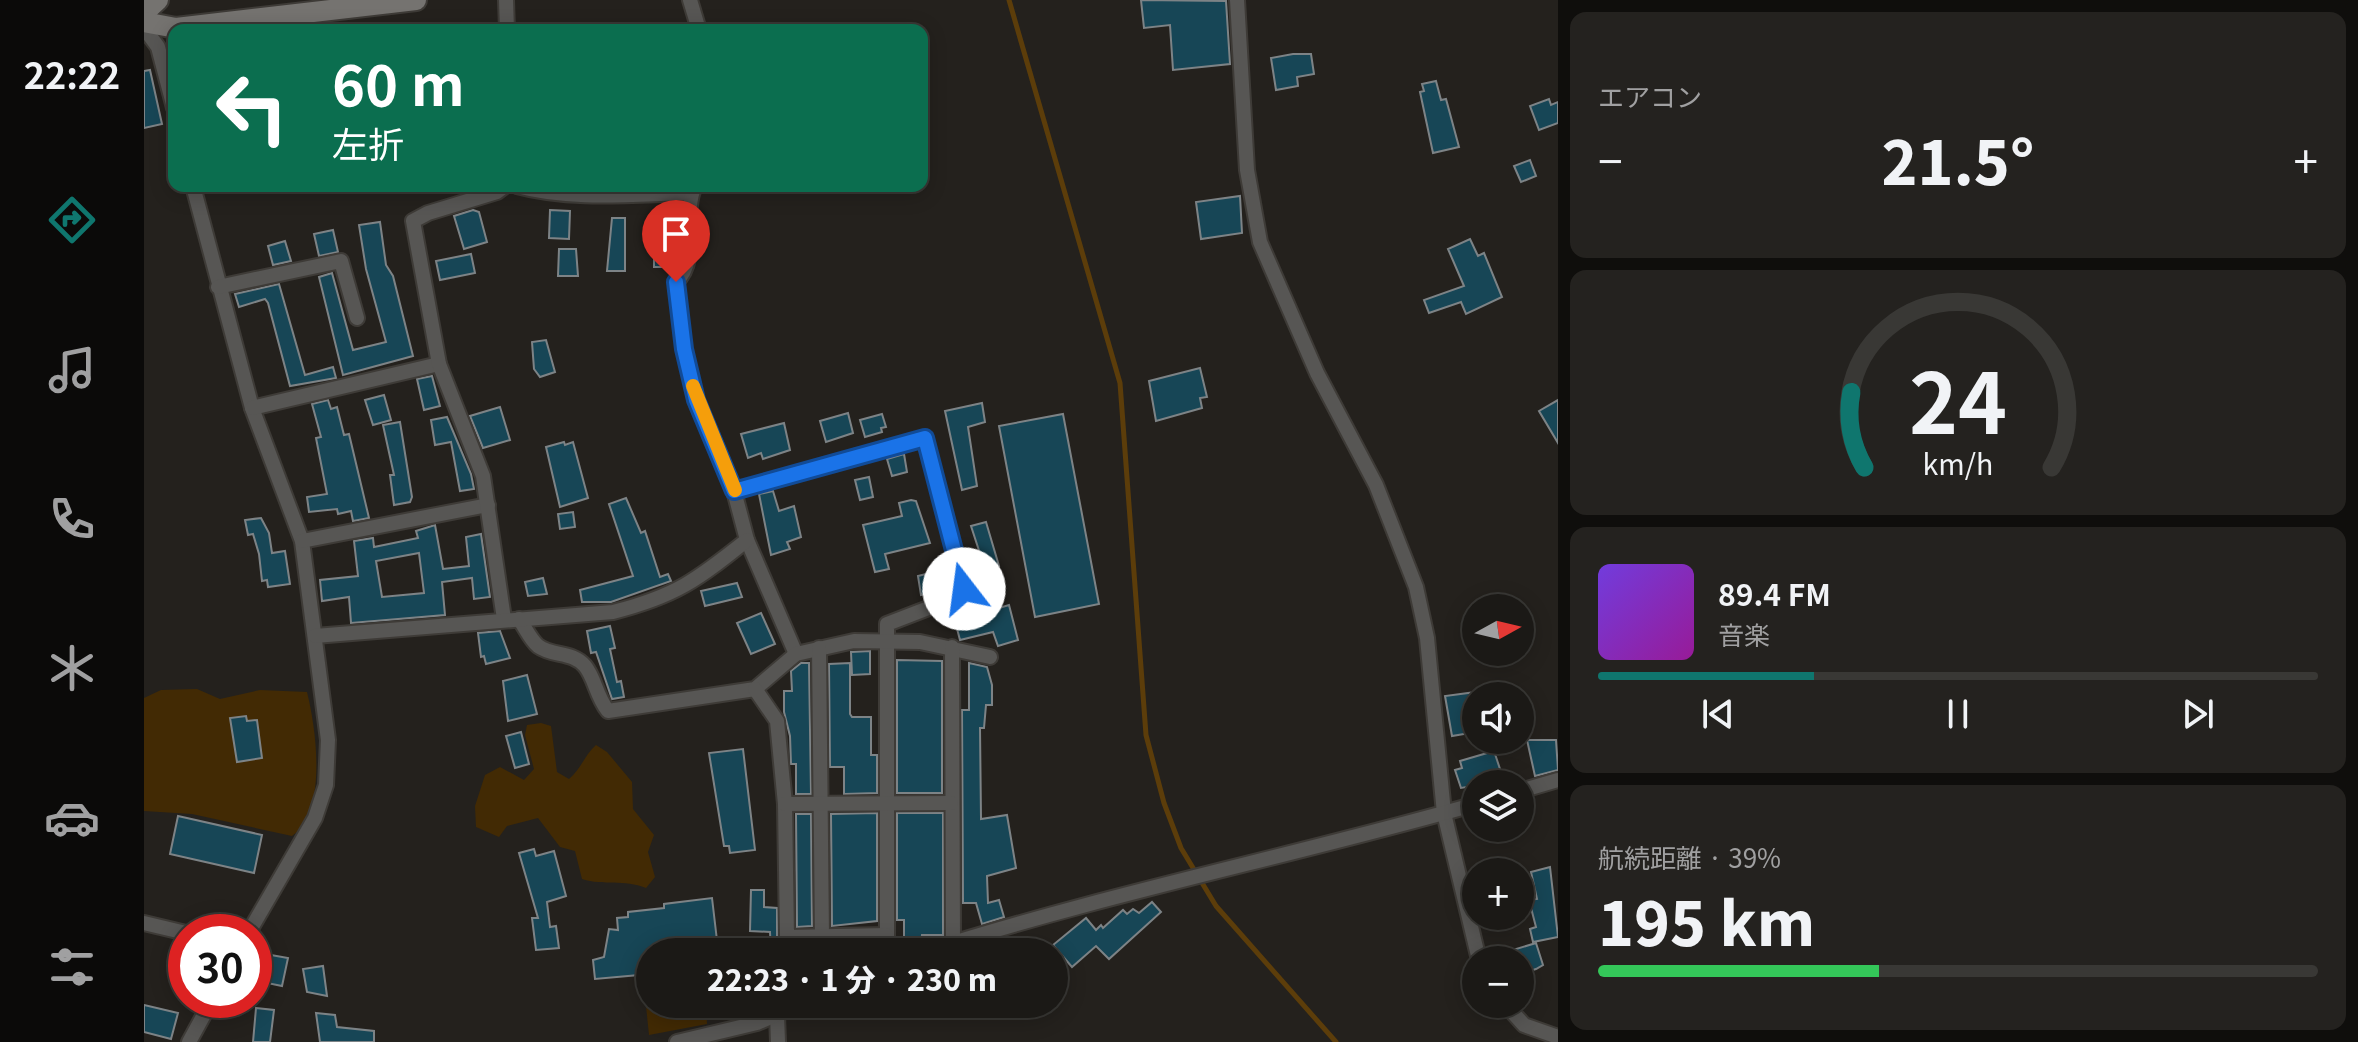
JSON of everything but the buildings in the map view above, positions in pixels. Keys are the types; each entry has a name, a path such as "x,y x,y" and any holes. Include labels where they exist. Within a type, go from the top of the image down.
{"street":[{"path":"144,13 158,0"},
{"path":"210,24 416,0"},
{"path":"506,0 507,24"},
{"path":"690,0 697,24"},
{"path":"1237,0 1247,170 1260,242 1317,373 1376,485 1416,587 1427,638 1444,813 1476,946"},
{"path":"144,22 168,26"},
{"path":"144,28 158,47 168,85"},
{"path":"194,192 252,408 302,541 328,740 326,785 315,818 259,914"},
{"path":"489,192 413,221 439,364 474,450 512,619 537,645 551,652 575,657 587,668 597,698 608,711 755,689 796,654 819,648 886,641 952,647 990,657"},
{"path":"556,192 644,192"},
{"path":"693,192 687,260 682,276 676,282 696,400 734,491 747,540 796,654"},
{"path":"218,287 341,261 357,318"},
{"path":"252,408 439,364"},
{"path":"734,491 925,438 964,589 957,597 893,619 887,624 886,938"},
{"path":"302,541 488,505"},
{"path":"315,636 613,612 661,600 699,579 747,540"},
{"path":"952,647 953,938"},
{"path":"819,648 822,937"},
{"path":"755,689 777,721 785,804 787,937 886,935"},
{"path":"1534,787 1558,780"},
{"path":"785,804 951,803"},
{"path":"972,938 1462,808"},
{"path":"144,923 168,929"},
{"path":"189,1042 202,1018"},
{"path":"677,1042 770,1018"},
{"path":"777,1018 778,1042"},
{"path":"1518,1018 1524,1025 1558,1037"}],"shaded area":[{"path":"197,689 220,699 260,690 307,692 316,747 315,789 311,808 292,836 192,814 144,811 144,698 161,690"},
{"path":"541,723 551,726 557,772 569,779 596,745 607,752 632,782 633,809 654,835 648,852 655,877 646,888 582,879 575,851 560,847 538,818 507,826 499,837 476,827 475,806 485,775 500,767 524,780 534,769 525,735 527,725"},
{"path":"647,1018 707,1018 707,1024 649,1035"}],"waterway":[{"path":"1009,0 1120,383 1146,735 1164,803 1181,848 1216,906 1336,1042"}],"slow traffic":[{"path":"693,386 696,400 735,490"}],"route":[{"path":"676,282 684,349 696,400 734,491 925,438 964,589"}]}
